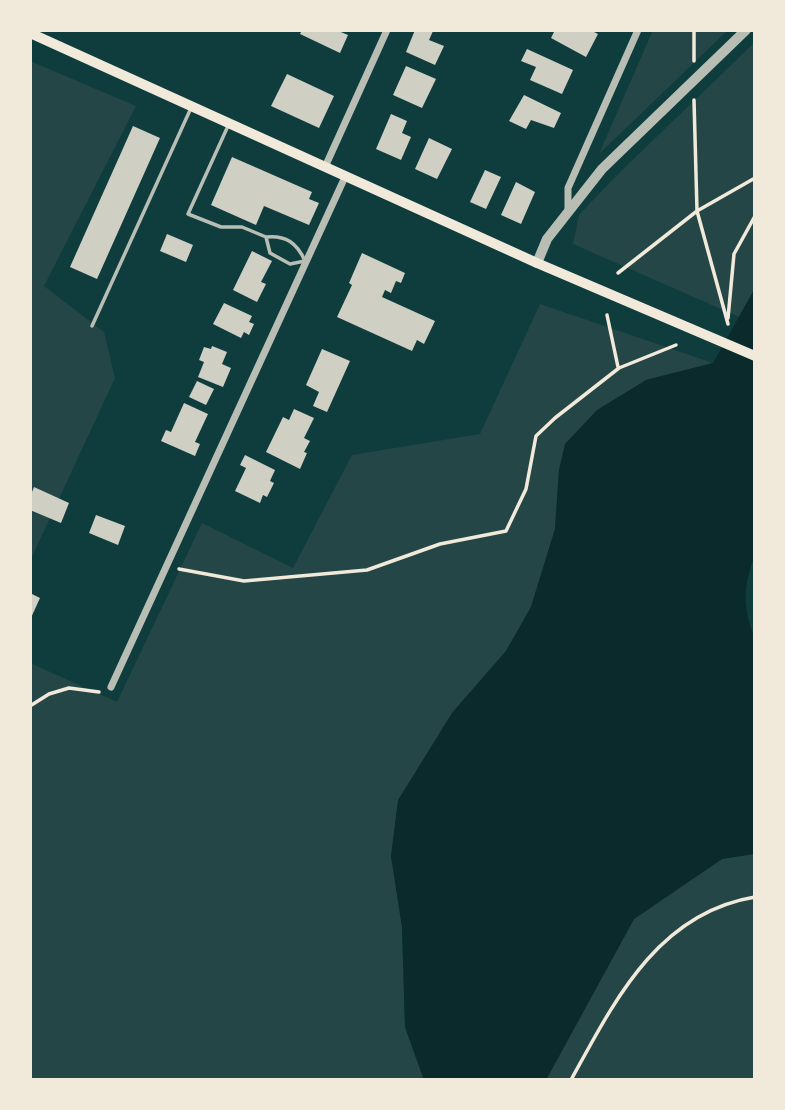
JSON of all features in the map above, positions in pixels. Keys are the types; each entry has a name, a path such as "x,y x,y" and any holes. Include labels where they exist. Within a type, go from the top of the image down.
{"main road":[{"path":"30,33 537,263 755,356"}],"street":[{"path":"325,167 387,30"},
{"path":"569,213 568,188 638,30"},
{"path":"537,263 547,239 602,169 746,30"},
{"path":"111,687 345,177"}],"lane":[{"path":"92,326 191,106"},
{"path":"229,124 188,214 221,227 242,227 266,237 281,236 299,248 305,261 290,264 270,253 266,237"}],"path":[{"path":"694,30 697,211 728,324 734,254 755,216"},
{"path":"618,273 697,211 755,178"},
{"path":"607,315 619,368"},
{"path":"166,566 244,581 366,570 440,544 506,531 526,489 536,436 619,368 676,345"},
{"path":"30,706 49,694 69,688 97,693 111,687"},
{"path":"572,1080 614,1002 654,950 702,914 755,897"}],"shaded area":[{"path":"653,30 728,30 599,154"},
{"path":"755,42 755,324 573,244 579,215"},
{"path":"30,61 136,106 44,286 104,332 115,378 30,561"},
{"path":"755,288 755,555 746,587 746,607 755,639 755,854 722,859 634,919 546,1080 424,1080 405,1027 402,927 391,856 398,800 452,713 506,651 531,607 555,529 559,470 565,444 597,410 646,380 713,363"},
{"path":"540,304 713,363 646,380 559,470 555,529 531,607 506,651 452,713 391,856 402,927 405,1027 424,1080 30,1080 30,663 117,702 202,523 293,568 352,455 480,434"},
{"path":"755,854 755,1080 546,1080 634,919 722,859"}],"building":[{"path":"302,30 336,30 348,35 340,53 300,34"},
{"path":"415,30 433,31 429,40 444,46 435,65 406,52"},
{"path":"555,30 590,30 598,34 586,57 551,38"},
{"path":"527,49 573,70 562,94 530,80 536,67 521,61"},
{"path":"406,66 436,79 422,108 393,95"},
{"path":"287,74 334,96 319,128 271,106"},
{"path":"524,95 561,113 554,128 531,120 526,129 509,121"},
{"path":"391,114 407,121 402,133 411,137 401,160 376,149"},
{"path":"133,126 160,138 97,279 70,267"},
{"path":"429,138 452,149 437,179 415,169"},
{"path":"232,157 312,192 309,199 319,203 309,225 264,206 256,225 211,205"},
{"path":"485,170 501,177 486,209 470,202"},
{"path":"516,182 535,192 521,224 501,215"},
{"path":"167,234 193,245 186,262 160,251"},
{"path":"252,251 272,261 261,282 266,284 257,302 233,290"},
{"path":"362,253 405,273 401,283 396,281 391,293 385,290 382,297 435,321 424,344 417,340 412,351 337,317 352,285 349,283"},
{"path":"224,303 252,316 249,322 254,324 249,335 244,332 241,338 213,324"},
{"path":"212,346 227,352 222,364 231,368 223,387 198,377 204,362 199,360 204,347 211,349"},
{"path":"322,349 350,361 327,412 313,406 319,392 306,385"},
{"path":"197,381 214,389 206,405 189,397"},
{"path":"184,403 208,414 195,442 200,444 195,456 161,441 166,430 171,432"},
{"path":"294,409 314,418 304,438 310,441 300,469 266,452 283,417 289,420"},
{"path":"245,455 275,470 270,481 274,483 267,497 263,495 260,503 235,491 246,468 240,465"},
{"path":"34,487 69,503 61,523 30,510 30,497"},
{"path":"96,515 125,526 118,545 89,533"},
{"path":"30,593 40,598 30,620"}]}
